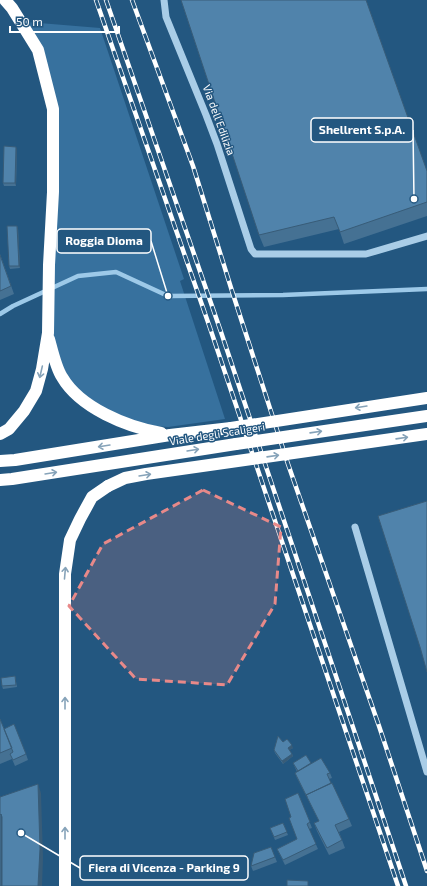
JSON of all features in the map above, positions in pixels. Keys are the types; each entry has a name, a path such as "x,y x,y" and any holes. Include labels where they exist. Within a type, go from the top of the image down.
{"highway":[{"path":"4,432 24,411 36,391 42,369 48,333 53,192 53,109 38,50 12,8 5,0"},
{"path":"48,333 53,355 61,377 76,396 93,408 132,426 146,431 170,435"},
{"name":"Viale degli Scaligeri","path":"0,461 15,460 170,435 231,428 427,398"},
{"name":"Viale degli Scaligeri","path":"6,480 427,416"},
{"path":"65,886 64,574 70,540 92,497 108,486 125,478 146,474 427,434"}],"street":[{"name":"Via dell'Edilizia","path":"164,0 166,17 217,144 251,249 255,254 366,254 427,236"},
{"path":"355,527 427,771"}],"highlighted area":[{"path":"203,490 281,527 275,604 227,685 136,679 69,606 103,544"}],"shaded area":[{"path":"27,22 100,28 184,279 180,281 225,419 168,427 144,425 120,420 72,386 55,349 52,324 58,144"}],"building":[{"path":"181,0 366,0 427,171 427,202 340,232 334,217 259,235"},
{"path":"4,146 16,147 15,183 3,183"},
{"path":"7,226 17,226 19,266 9,266"},
{"path":"0,255 11,286 0,291"},
{"path":"427,501 427,672 378,516"},
{"path":"15,676 16,685 2,686 1,678"},
{"path":"0,719 12,748 0,753"},
{"path":"14,724 26,754 13,760 10,754 13,752 4,729"},
{"path":"278,736 283,742 287,739 292,745 288,748 292,754 282,761 274,750"},
{"path":"306,755 311,763 298,771 293,763"},
{"path":"321,758 330,773 327,774 331,783 306,795 295,773"},
{"path":"332,783 349,819 335,825 342,840 327,848 314,823 319,821 306,795"},
{"path":"38,784 40,849 38,886 2,886 2,817 1,814 0,815 0,797"},
{"path":"298,793 310,822 307,824 316,844 283,860 277,849 297,839 289,818 291,817 285,799"},
{"path":"1,814 1,886 0,886 0,815"},
{"path":"283,823 287,832 274,837 270,828"},
{"path":"271,847 275,857 251,866 254,853"},
{"path":"287,880 308,881 308,886 287,886"}],"waterway":[{"path":"0,314 13,306 78,276 116,272 168,296 283,295 427,289"}],"railway":[{"path":"96,0 209,325 398,886"},
{"path":"106,0 221,332 406,886"},
{"path":"132,0 193,166 288,464 379,726 427,871"}],"place":[{"name":"Shellrent S.p.A.","path":"414,199"},
{"name":"Roggia Dioma","path":"168,296"},
{"name":"Fiera di Vicenza - Parking 9","path":"21,833"}]}
